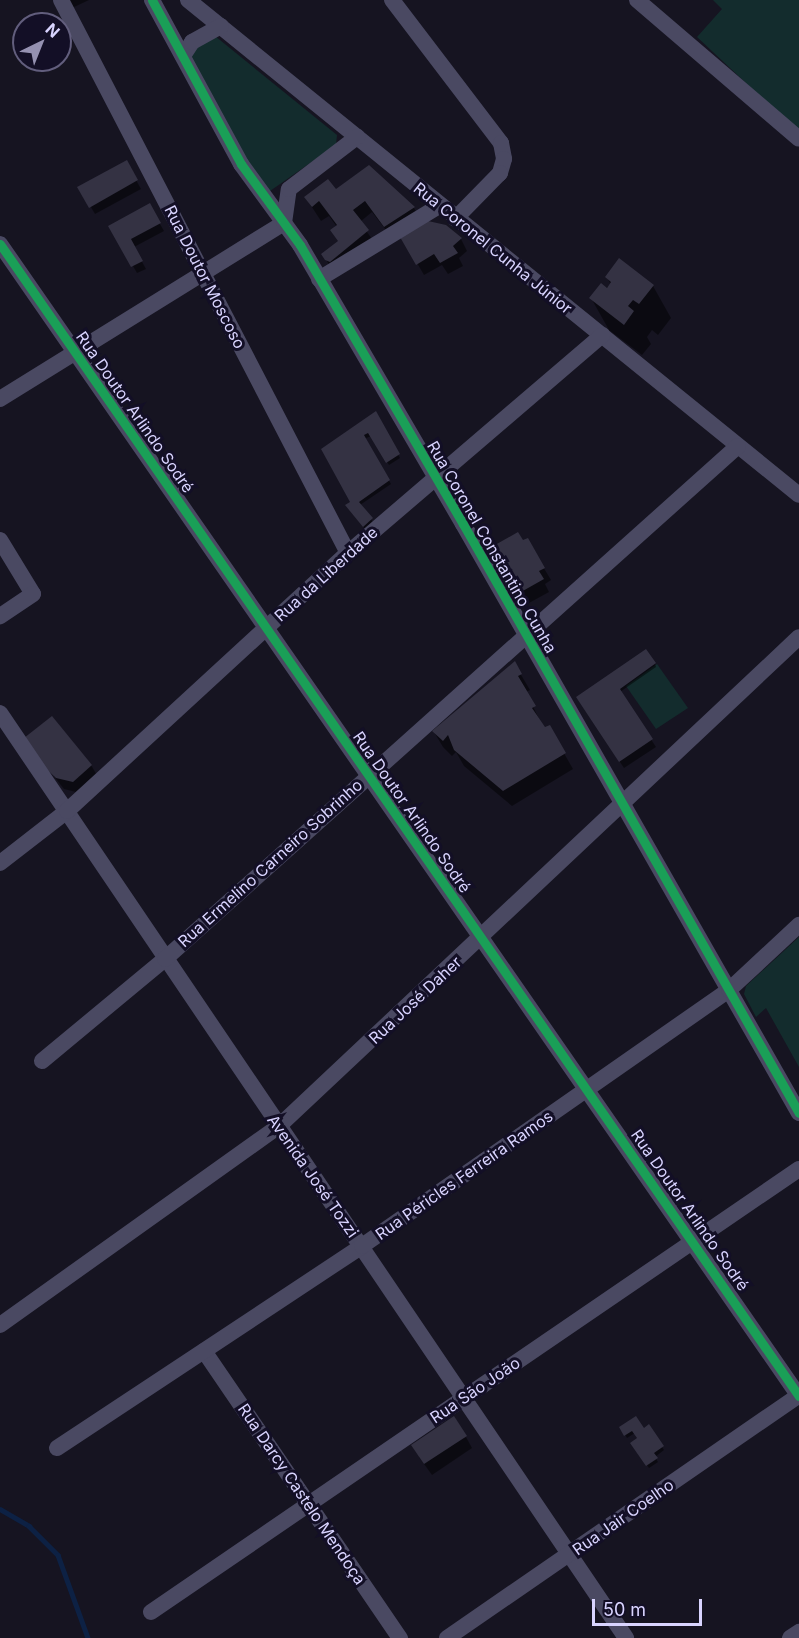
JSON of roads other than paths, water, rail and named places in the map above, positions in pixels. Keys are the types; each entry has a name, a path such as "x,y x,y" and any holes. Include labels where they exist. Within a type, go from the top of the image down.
{"street":[{"name":"Rua Doutor Moscoso","path":"61,0 348,553"},
{"name":"Rua Coronel Constantino Cunha","path":"152,0 259,192 284,222 436,478 799,1113"},
{"name":"Rua Coronel Cunha Júnior","path":"188,0 455,219 799,495"},
{"path":"392,0 501,143 504,159 500,173 455,219"},
{"path":"637,0 799,139"},
{"path":"183,56 199,36 220,26"},
{"path":"259,192 289,189 357,137"},
{"path":"0,399 204,275 284,222 289,189"},
{"path":"319,279 439,206"},
{"name":"Rua Doutor Arlindo Sodré","path":"0,244 799,1395"},
{"name":"Rua da Liberdade","path":"0,863 67,811 348,553 602,335"},
{"name":"Rua Ermelino Carneiro Sobrinho","path":"42,1061 165,959 368,774 526,638 738,446"},
{"path":"0,540 32,589 32,597 0,616"},
{"name":"Rua José Daher","path":"0,1325 278,1127 482,938 621,802 799,637"},
{"name":"Avenida José Tozzi","path":"0,713 278,1127 362,1246 626,1638"},
{"name":"Rua Péricles Ferreira Ramos","path":"57,1448 362,1246 729,990 799,925"},
{"name":"Rua São João","path":"151,1612 308,1502 799,1169"},
{"name":"Rua Darcy Castelo Mendoça","path":"204,1351 400,1638"},
{"name":"Rua Jair Coelho","path":"447,1638 799,1395"},
{"path":"790,1638 799,1632"}],"waterway":[{"path":"0,1509 29,1526 58,1555 88,1638"}]}
